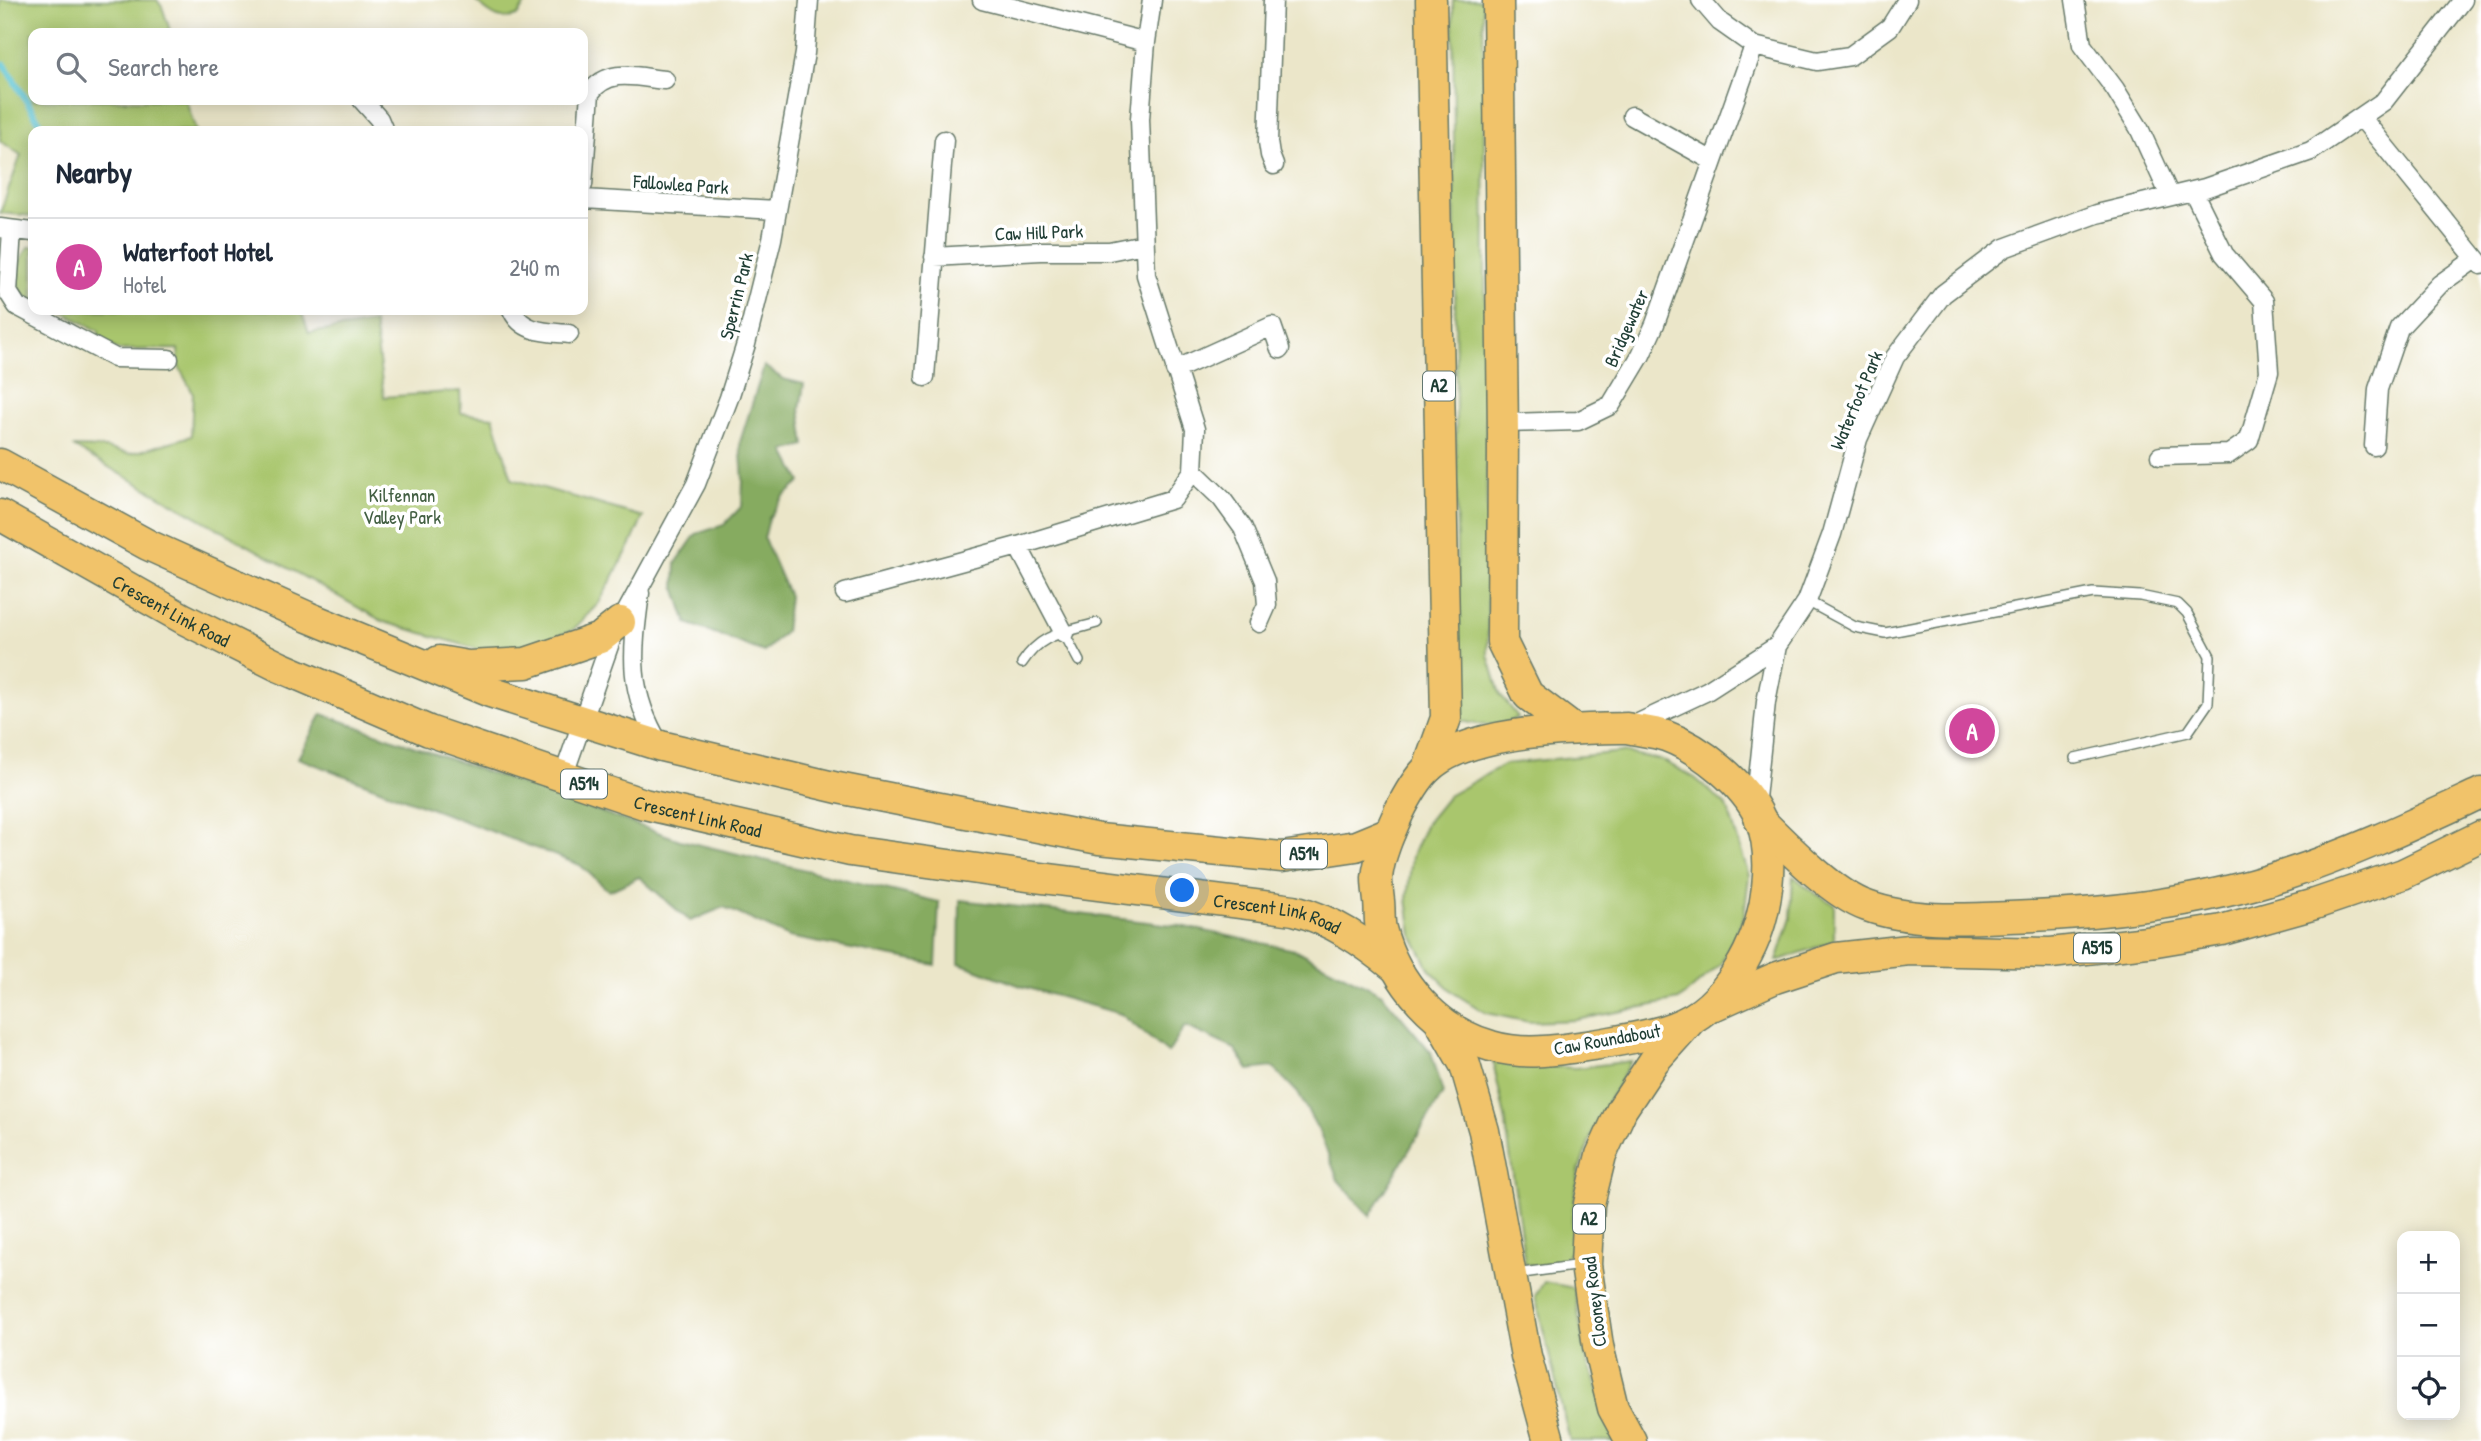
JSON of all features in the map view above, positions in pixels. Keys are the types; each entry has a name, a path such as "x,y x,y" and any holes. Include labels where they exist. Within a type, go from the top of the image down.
{"highway":[{"name":"A2","path":"1428,768 1446,718 1431,0"},
{"path":"1498,0 1503,423 1502,642 1528,695 1573,729"},
{"name":"A514","path":"0,464 148,545 309,617 490,692 661,746 838,788 1099,839 1282,857 1356,846 1390,832"},
{"name":"Crescent Link Road","path":"0,515 184,619 280,667 429,732 644,804 850,851 1294,910 1330,923 1363,941 1396,968"},
{"path":"404,656 468,666 526,663 600,638 620,622"},
{"name":"Caw Roundabout","path":"1627,728 1665,736 1715,763 1733,781 1758,815 1767,851 1767,896 1756,938 1736,975 1698,1015 1664,1030 1631,1038 1545,1051 1508,1051 1477,1042 1441,1023 1396,968 1381,929 1377,878 1390,832 1406,799 1428,768 1461,748 1495,738 1573,729 1627,728"},
{"name":"A515","path":"1758,815 1794,854 1842,892 1866,906 1910,916 1983,918 2085,915 2189,900 2283,876 2364,847 2481,793"},
{"name":"A515","path":"1698,1015 1775,978 1836,958 1909,950 2051,953 2156,941 2222,930 2315,904 2403,874 2481,836"},
{"name":"Clooney Road","path":"1631,1441 1613,1408 1598,1346 1586,1265 1589,1205 1601,1155 1622,1108 1654,1061 1698,1015"},
{"path":"1441,1023 1465,1065 1484,1131 1525,1356 1549,1441"}],"street":[{"name":"Sperrin Park","path":"563,776 611,640 696,484 729,398 746,344 772,239 805,53 809,0"},
{"path":"982,0 1146,42"},
{"path":"845,593 1018,546 1173,499 1193,471 1195,429 1146,275 1140,118 1152,0"},
{"path":"1273,0 1268,142 1274,165"},
{"path":"1701,0 1720,23 1754,46 1817,61 1850,56 1890,27 1907,0"},
{"path":"2075,0 2082,45 2115,89 2138,128 2170,196"},
{"name":"Waterfoot Park","path":"1758,815 1766,702 1777,646 1807,601 1832,534 1858,439 1895,357 1943,294 2004,248 2097,214 2193,191 2311,151 2384,101 2463,0"},
{"name":"Bridgewater","path":"1503,423 1578,421 1611,405 1641,355 1654,324 1754,46"},
{"path":"587,126 590,93 598,82 613,75 665,80"},
{"path":"366,105 382,126"},
{"path":"1632,116 1711,160"},
{"path":"2361,117 2478,262 2440,284 2399,328 2378,388 2374,446"},
{"path":"925,376 943,140"},
{"path":"2161,456 2229,454 2249,440 2269,372 2263,301 2224,254 2193,191"},
{"name":"Fallowlea Park","path":"588,199 777,210"},
{"path":"28,231 6,229 8,292 17,306 28,312"},
{"name":"Caw Hill Park","path":"934,257 1041,251 1109,251 1144,244"},
{"path":"34,315 115,358 169,359"},
{"path":"516,315 522,324 534,330 569,334"},
{"path":"1175,370 1272,326 1280,349"},
{"path":"1193,471 1222,499 1243,528 1265,581 1267,605 1259,623"},
{"path":"1018,546 1064,633"},
{"name":"Sperrin Park","path":"642,583 635,638 635,683 639,705 661,746"},
{"name":"Waterfoot Park","path":"1627,728 1707,691 1777,646"}],"lane":[{"path":"1807,601 1855,627 1885,633 2094,593 2140,596 2178,604 2188,613 2210,656 2208,703 2188,732 2075,758"},
{"path":"1022,663 1031,649 1046,637 1097,623"},
{"path":"1064,633 1079,661"},
{"path":"1510,1274 1586,1265"}],"green space":[{"path":"0,0 157,0 169,28 28,28 28,105 188,105 194,126 28,126 28,216 0,213 21,155 0,141"},
{"path":"474,0 528,0 517,16 504,18 489,12"},
{"path":"1453,0 1483,0 1488,655 1500,694 1518,717 1497,725 1458,720"},
{"path":"28,249 28,298 17,283 20,262"},
{"name":"Kilfennan Valley Park","path":"69,315 303,315 309,333 374,323 384,397 460,391 461,413 493,417 512,479 643,517 599,603 573,630 529,647 481,650 384,622 73,447 105,448 130,454 191,436 193,393 179,367 178,349 118,350 99,340 99,331"},
{"path":"764,366 783,379 804,384 800,409 805,445 785,451 801,482 783,497 769,518 764,539 789,596 785,632 764,652 687,623 675,587 676,563 696,534 724,525 742,506 740,442"},
{"path":"322,714 680,840 939,902 936,965 789,937 724,907 690,921 639,877 609,891 580,865 298,758"},
{"path":"1622,752 1662,760 1695,778 1727,806 1749,876 1744,916 1721,964 1679,1000 1576,1020 1529,1022 1486,1013 1454,993 1430,970 1412,935 1407,899 1412,856 1426,823 1448,796 1505,764"},
{"path":"1793,876 1834,904 1834,941 1777,961 1791,918"},
{"path":"960,900 1181,926 1295,950 1382,994 1431,1052 1443,1093 1370,1216 1338,1180 1320,1133 1298,1093 1273,1067 1249,1070 1235,1049 1185,1026 1168,1053 1121,1014 1021,986 959,963"},
{"path":"1631,1061 1596,1123 1579,1170 1572,1217 1571,1251 1563,1260 1541,1267 1525,1264 1505,1117 1493,1062 1576,1068"},
{"path":"1544,1282 1574,1288 1586,1358 1618,1441 1570,1441 1535,1296"}],"waterway":[{"path":"4,64 28,103"},
{"path":"29,105 42,126"}],"place":[{"name":"Waterfoot Hotel","path":"1972,731"}]}
